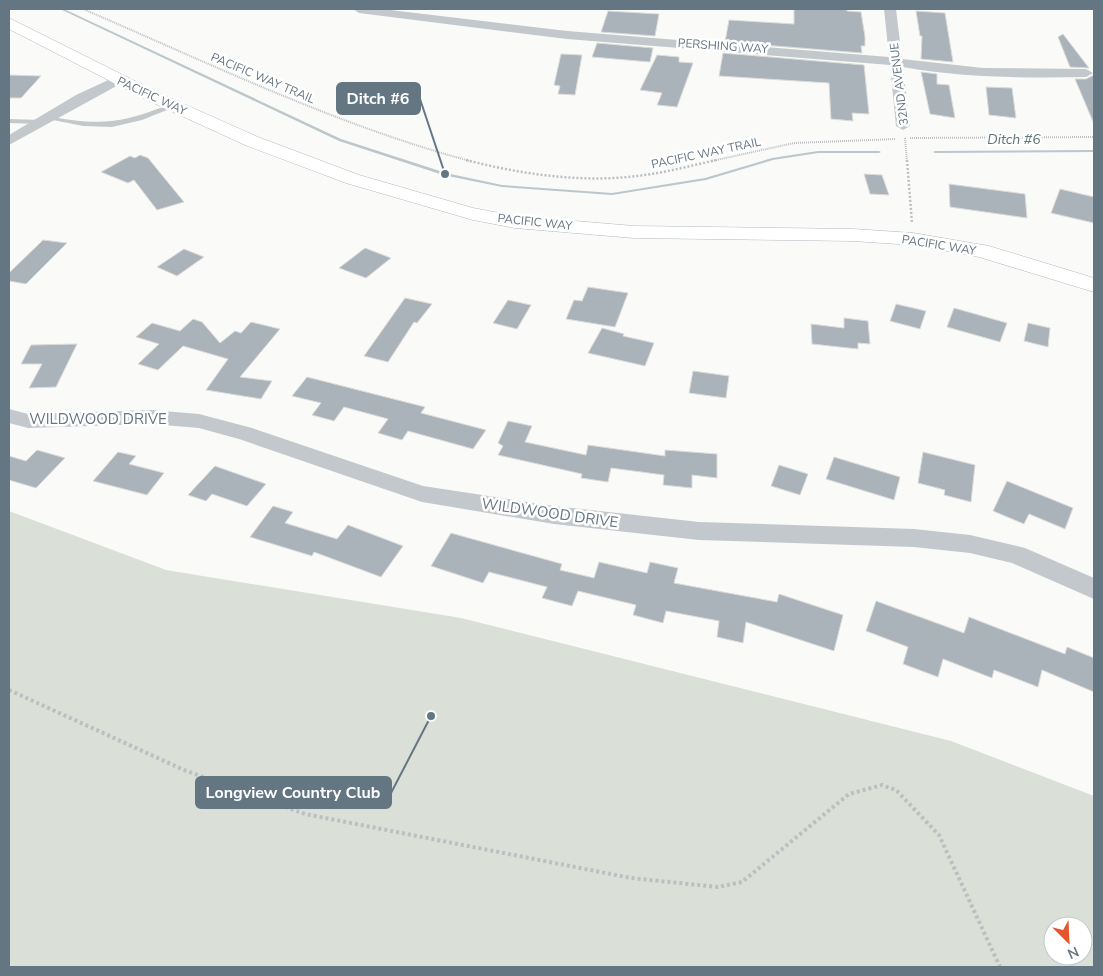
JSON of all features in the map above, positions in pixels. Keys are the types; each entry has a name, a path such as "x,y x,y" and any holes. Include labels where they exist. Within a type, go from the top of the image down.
{"main road":[{"name":"PACIFIC WAY","path":"9,23 117,80 321,169 442,206 513,222 619,230 754,235 804,233 913,239 1038,266 1094,285"}],"street":[{"name":"PERSHING WAY","path":"359,9 433,20 567,35 870,58 911,66 995,74 1086,73"},
{"name":"32ND AVENUE","path":"890,9 904,132"},
{"path":"9,141 117,80"},
{"name":"WILDWOOD DRIVE","path":"9,416 28,421 151,417 199,422 244,433 422,494 554,515 698,531 914,538 970,544 1017,555 1094,589"}],"lane":[{"path":"9,121 44,120 81,126 104,127 139,120 173,106"}],"path":[{"name":"PACIFIC WAY TRAIL","path":"82,9 311,108 415,147 498,169 558,176 615,178 666,172 794,143 904,132 1094,137"},
{"name":"32ND AVENUE","path":"904,132 908,159 913,239"},
{"path":"9,690 99,733 184,770 305,814 470,848 631,878 718,887 742,882 849,794 882,785 896,790 939,835 1000,967"}],"shaded area":[{"path":"9,511 166,570 461,618 951,741 1094,796 1094,967 9,967"}],"building":[{"path":"794,9 847,9 847,11 861,12 865,37 865,46 861,46 862,53 725,42 729,20 794,24"},
{"path":"608,11 659,14 655,36 601,32"},
{"path":"916,11 945,13 953,62 921,59 922,36 920,36"},
{"path":"1063,34 1089,68 1070,67 1058,37"},
{"path":"597,43 653,48 650,62 592,57"},
{"path":"723,53 864,65 869,114 852,113 853,121 831,119 829,83 719,76"},
{"path":"561,54 582,55 575,95 558,94 560,86 554,85"},
{"path":"657,55 679,57 679,62 693,63 677,107 657,105 662,93 640,90"},
{"path":"921,72 937,74 937,84 949,85 955,118 930,114"},
{"path":"9,75 41,76 21,98 9,98"},
{"path":"1094,75 1094,124 1075,79 1086,79"},
{"path":"986,87 1012,88 1016,118 989,115"},
{"path":"140,155 148,158 184,202 157,210 134,180 128,183 101,172 130,156 135,158"},
{"path":"864,174 882,175 889,195 870,194"},
{"path":"949,184 1025,194 1027,218 950,207"},
{"path":"1060,189 1094,197 1094,223 1051,213"},
{"path":"43,240 67,243 26,284 9,281 9,273"},
{"path":"365,248 391,258 366,278 339,268"},
{"path":"184,249 204,257 177,276 157,267"},
{"path":"588,287 628,293 615,327 566,319 574,300 582,301"},
{"path":"405,298 432,304 417,323 414,322 388,362 364,356"},
{"path":"508,300 531,305 517,329 493,323"},
{"path":"896,304 926,311 920,329 890,321"},
{"path":"954,308 1007,323 1000,342 947,327"},
{"path":"844,318 868,321 870,344 858,343 858,349 812,344 811,324 844,328"},
{"path":"193,319 202,322 220,343 235,331 241,333 251,322 280,329 240,377 272,381 261,399 206,390 228,359 183,346 158,370 138,364 159,344 136,337 152,323 180,331"},
{"path":"1028,323 1050,328 1048,347 1024,341"},
{"path":"602,328 624,334 623,336 654,343 645,366 588,353"},
{"path":"77,344 56,387 29,388 42,364 21,364 31,345"},
{"path":"693,371 729,376 726,398 689,393"},
{"path":"307,377 425,407 421,413 486,430 473,449 408,431 402,440 378,433 388,419 344,407 334,421 312,415 321,403 292,396"},
{"path":"508,421 532,426 525,442 586,455 588,445 665,456 665,450 717,454 717,478 692,475 692,488 663,485 664,475 611,468 608,482 581,478 582,474 498,455 503,446 498,443"},
{"path":"37,450 65,458 36,488 9,480 9,456 26,461"},
{"path":"118,452 136,456 129,464 164,473 147,495 93,481"},
{"path":"923,452 975,465 971,502 944,495 945,490 918,483"},
{"path":"834,457 900,477 894,500 826,479"},
{"path":"779,465 808,474 800,495 771,486"},
{"path":"215,466 266,484 247,506 212,494 206,501 188,495"},
{"path":"1007,481 1073,508 1065,529 1029,514 1024,524 993,511"},
{"path":"273,506 293,512 285,523 337,539 348,525 403,546 381,577 314,552 312,556 250,537"},
{"path":"451,533 562,564 560,570 594,578 599,562 647,573 650,562 678,568 674,583 777,602 779,594 843,615 834,651 746,622 743,643 717,637 719,621 666,611 663,623 633,615 636,605 578,591 572,606 542,598 547,587 489,572 483,583 431,566"},
{"path":"876,601 964,633 969,617 1065,654 1067,647 1094,658 1094,692 1042,670 1038,687 994,670 992,678 943,659 938,677 903,664 908,647 866,631"}],"waterway":[{"name":"Ditch #6","path":"62,9 340,140 445,174 502,186 612,194 706,179 772,159 818,152 879,152"},
{"name":"Ditch #6","path":"935,152 1094,151"}],"place":[{"name":"Ditch #6","path":"445,174"},
{"name":"Longview Country Club","path":"431,716"}]}
